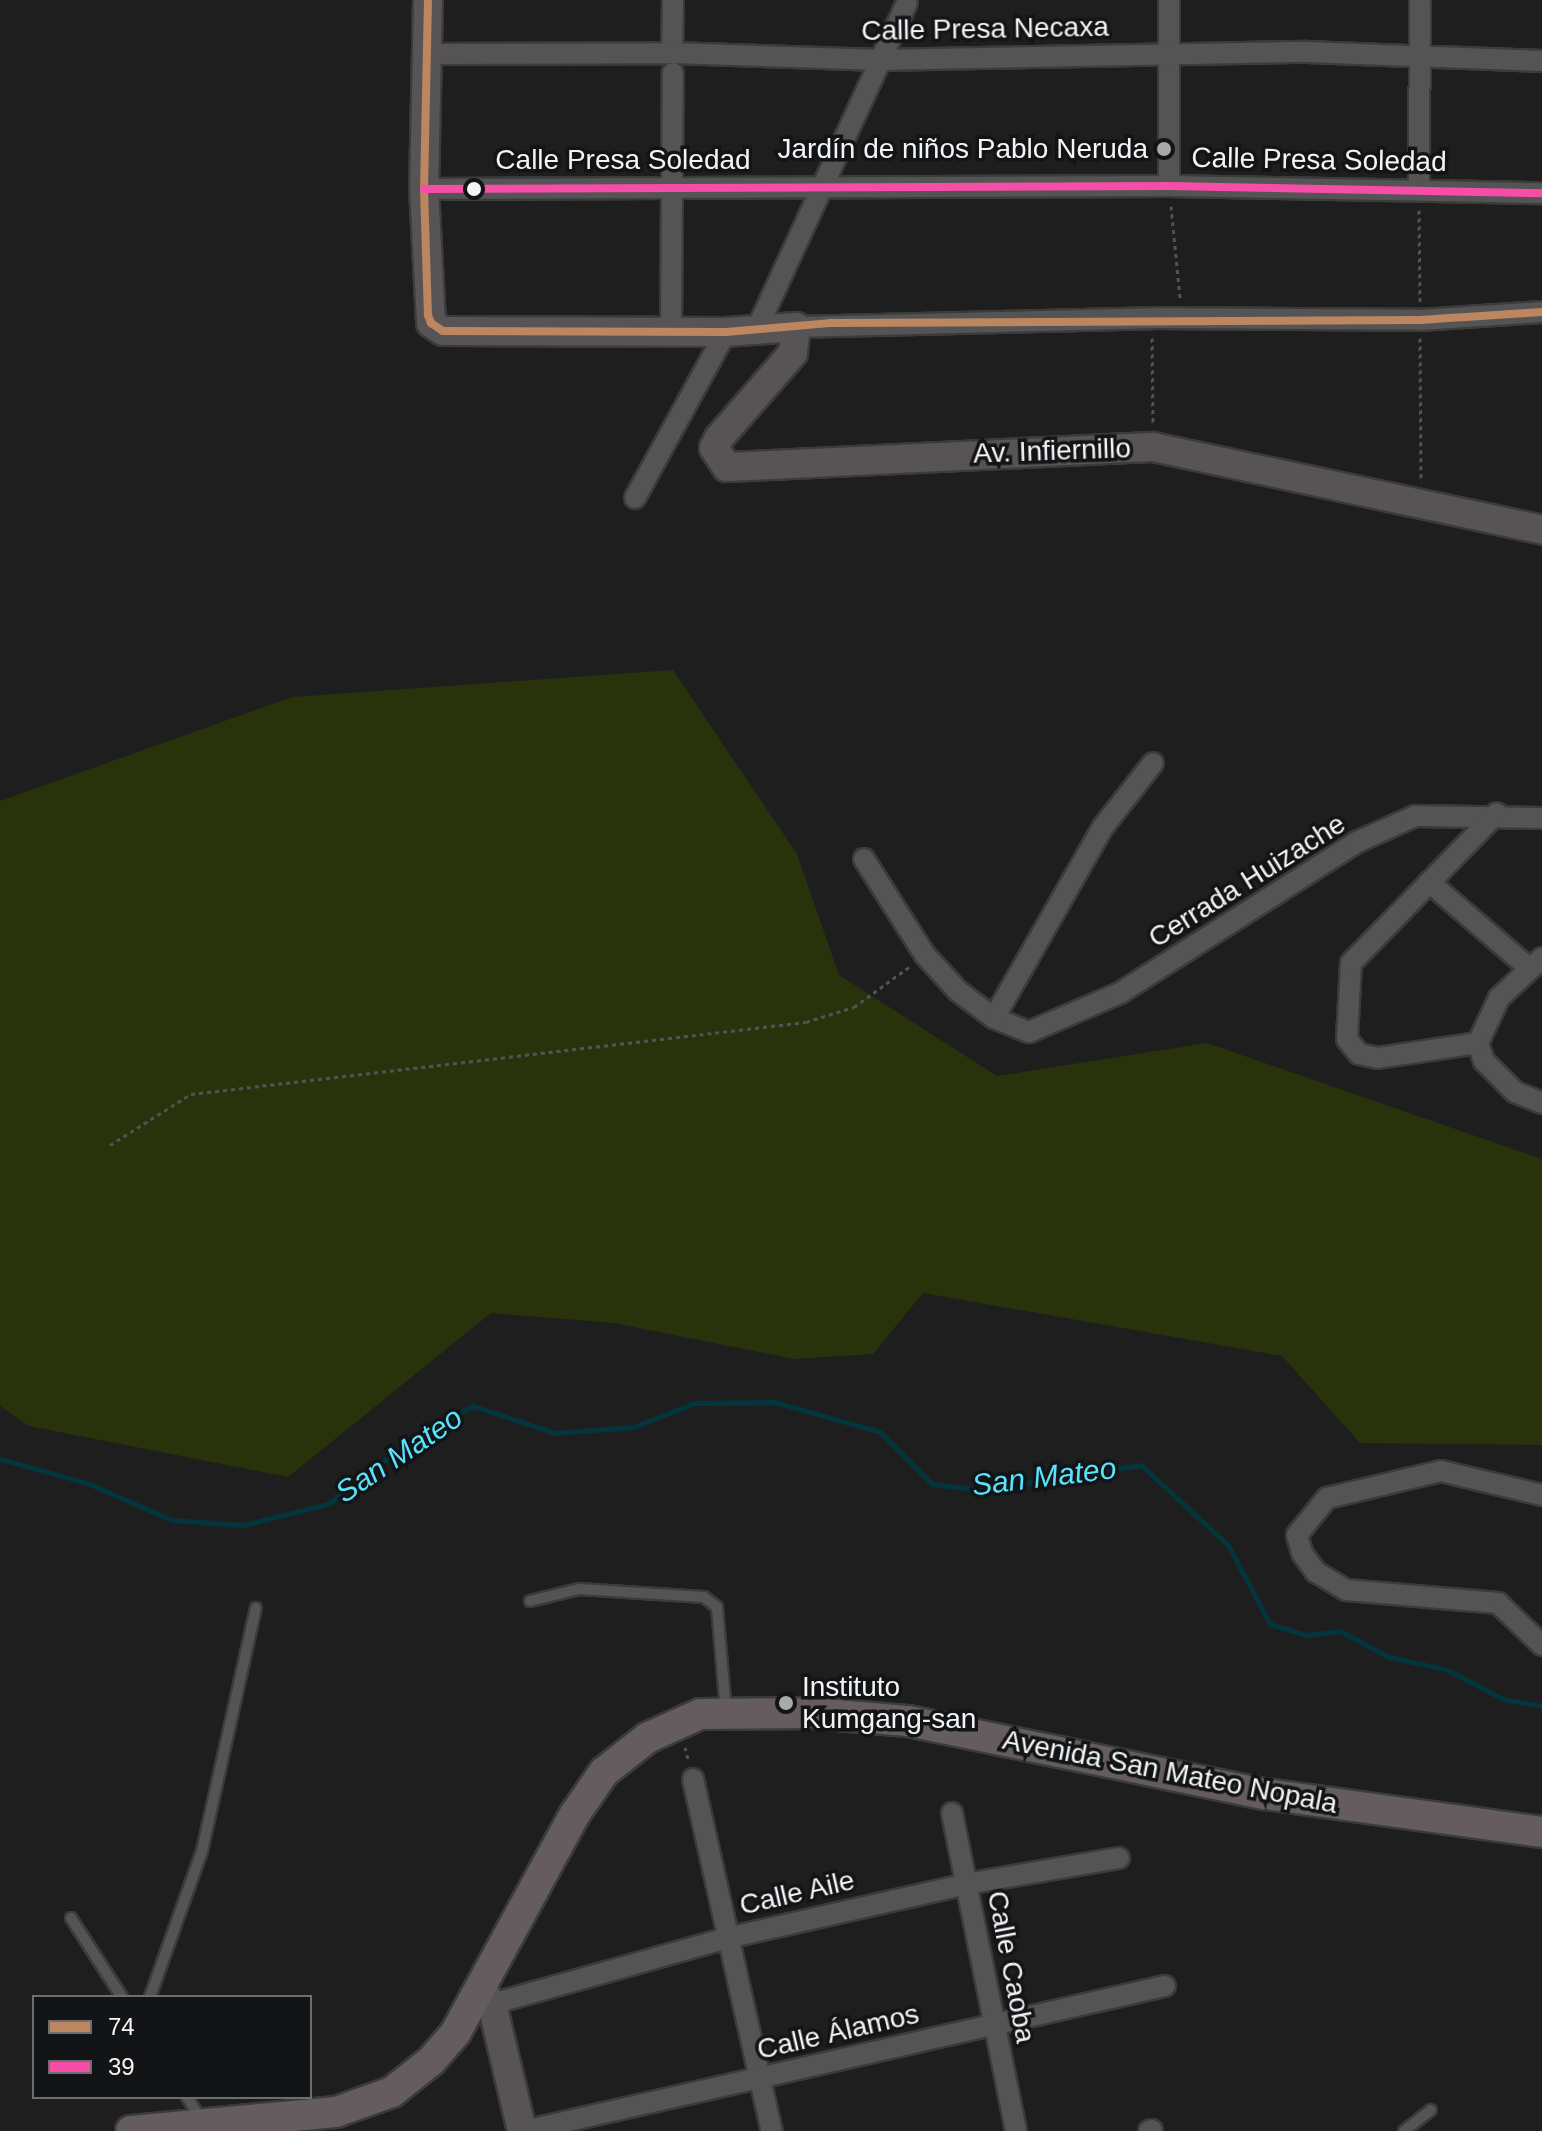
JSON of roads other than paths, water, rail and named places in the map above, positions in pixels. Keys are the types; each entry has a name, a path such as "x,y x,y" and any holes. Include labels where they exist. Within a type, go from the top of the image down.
{"main road":[{"name":"Avenida San Mateo Nopala","path":"131,2131 204,2124 336,2121 392,2092 431,2061 487,1996 567,1827 604,1772 679,1720 726,1713 813,1713 908,1721 1265,1794 1542,1832"}],"street":[{"path":"428,0 430,54 424,189 428,315 431,323 443,331 726,332 796,327 1152,318 1420,320 1542,312"},
{"path":"671,331 673,0"},
{"path":"1169,0 1172,54 1169,186"},
{"path":"1419,188 1420,0"},
{"path":"756,331 907,3"},
{"name":"Calle Presa Necaxa","path":"430,54 673,63 1172,54 1542,61"},
{"name":"Calle Presa Soledad","path":"424,189 1169,186 1419,188 1542,193"},
{"name":"Av. Infiernillo","path":"796,327 793,353 719,438 714,448 727,467 1153,447 1542,530"},
{"path":"635,498 726,332"},
{"path":"994,1018 1103,827 1153,763"},
{"path":"1478,1043 1378,1058 1359,1054 1347,1039 1351,963 1497,813"},
{"name":"Cerrada Huizache","path":"864,859 925,955 958,991 994,1018 1029,1032 1076,1015 1133,985 1357,842 1415,816 1497,813 1542,818"},
{"path":"1429,882 1536,964 1499,998 1478,1043 1484,1061 1515,1092 1542,1103"},
{"path":"1542,1495 1441,1471 1327,1498 1297,1535 1302,1553 1316,1572 1346,1590 1498,1603 1542,1645"},
{"path":"693,1779 772,2131"},
{"name":"Calle Caoba","path":"952,1813 1016,2131"},
{"name":"Calle Aile","path":"487,1996 966,1884 1119,1858"},
{"name":"Calle Álamos","path":"523,2131 1165,1986"},
{"path":"487,1996 523,2131"}],"lane":[{"path":"530,1601 579,1589 704,1597 717,1607 726,1713"},
{"path":"151,1995 202,1851 256,1608"},
{"path":"71,1918 121,1995"},
{"path":"188,2099 204,2124"},
{"path":"1404,2131 1431,2110"}],"waterway":[{"name":"San Mateo","path":"0,1459 87,1483 172,1520 243,1525 328,1504 402,1447 473,1406 555,1433 633,1427 695,1403 775,1402 880,1432 932,1484 981,1490 1141,1465 1228,1545 1270,1624 1307,1635 1340,1631 1389,1657 1448,1670 1503,1699 1542,1706"}],"place":[{"name":"Jardín de niños Pablo Neruda","path":"1164,149"},
{"name":"Instituto Kumgang-san","path":"786,1703"}]}
